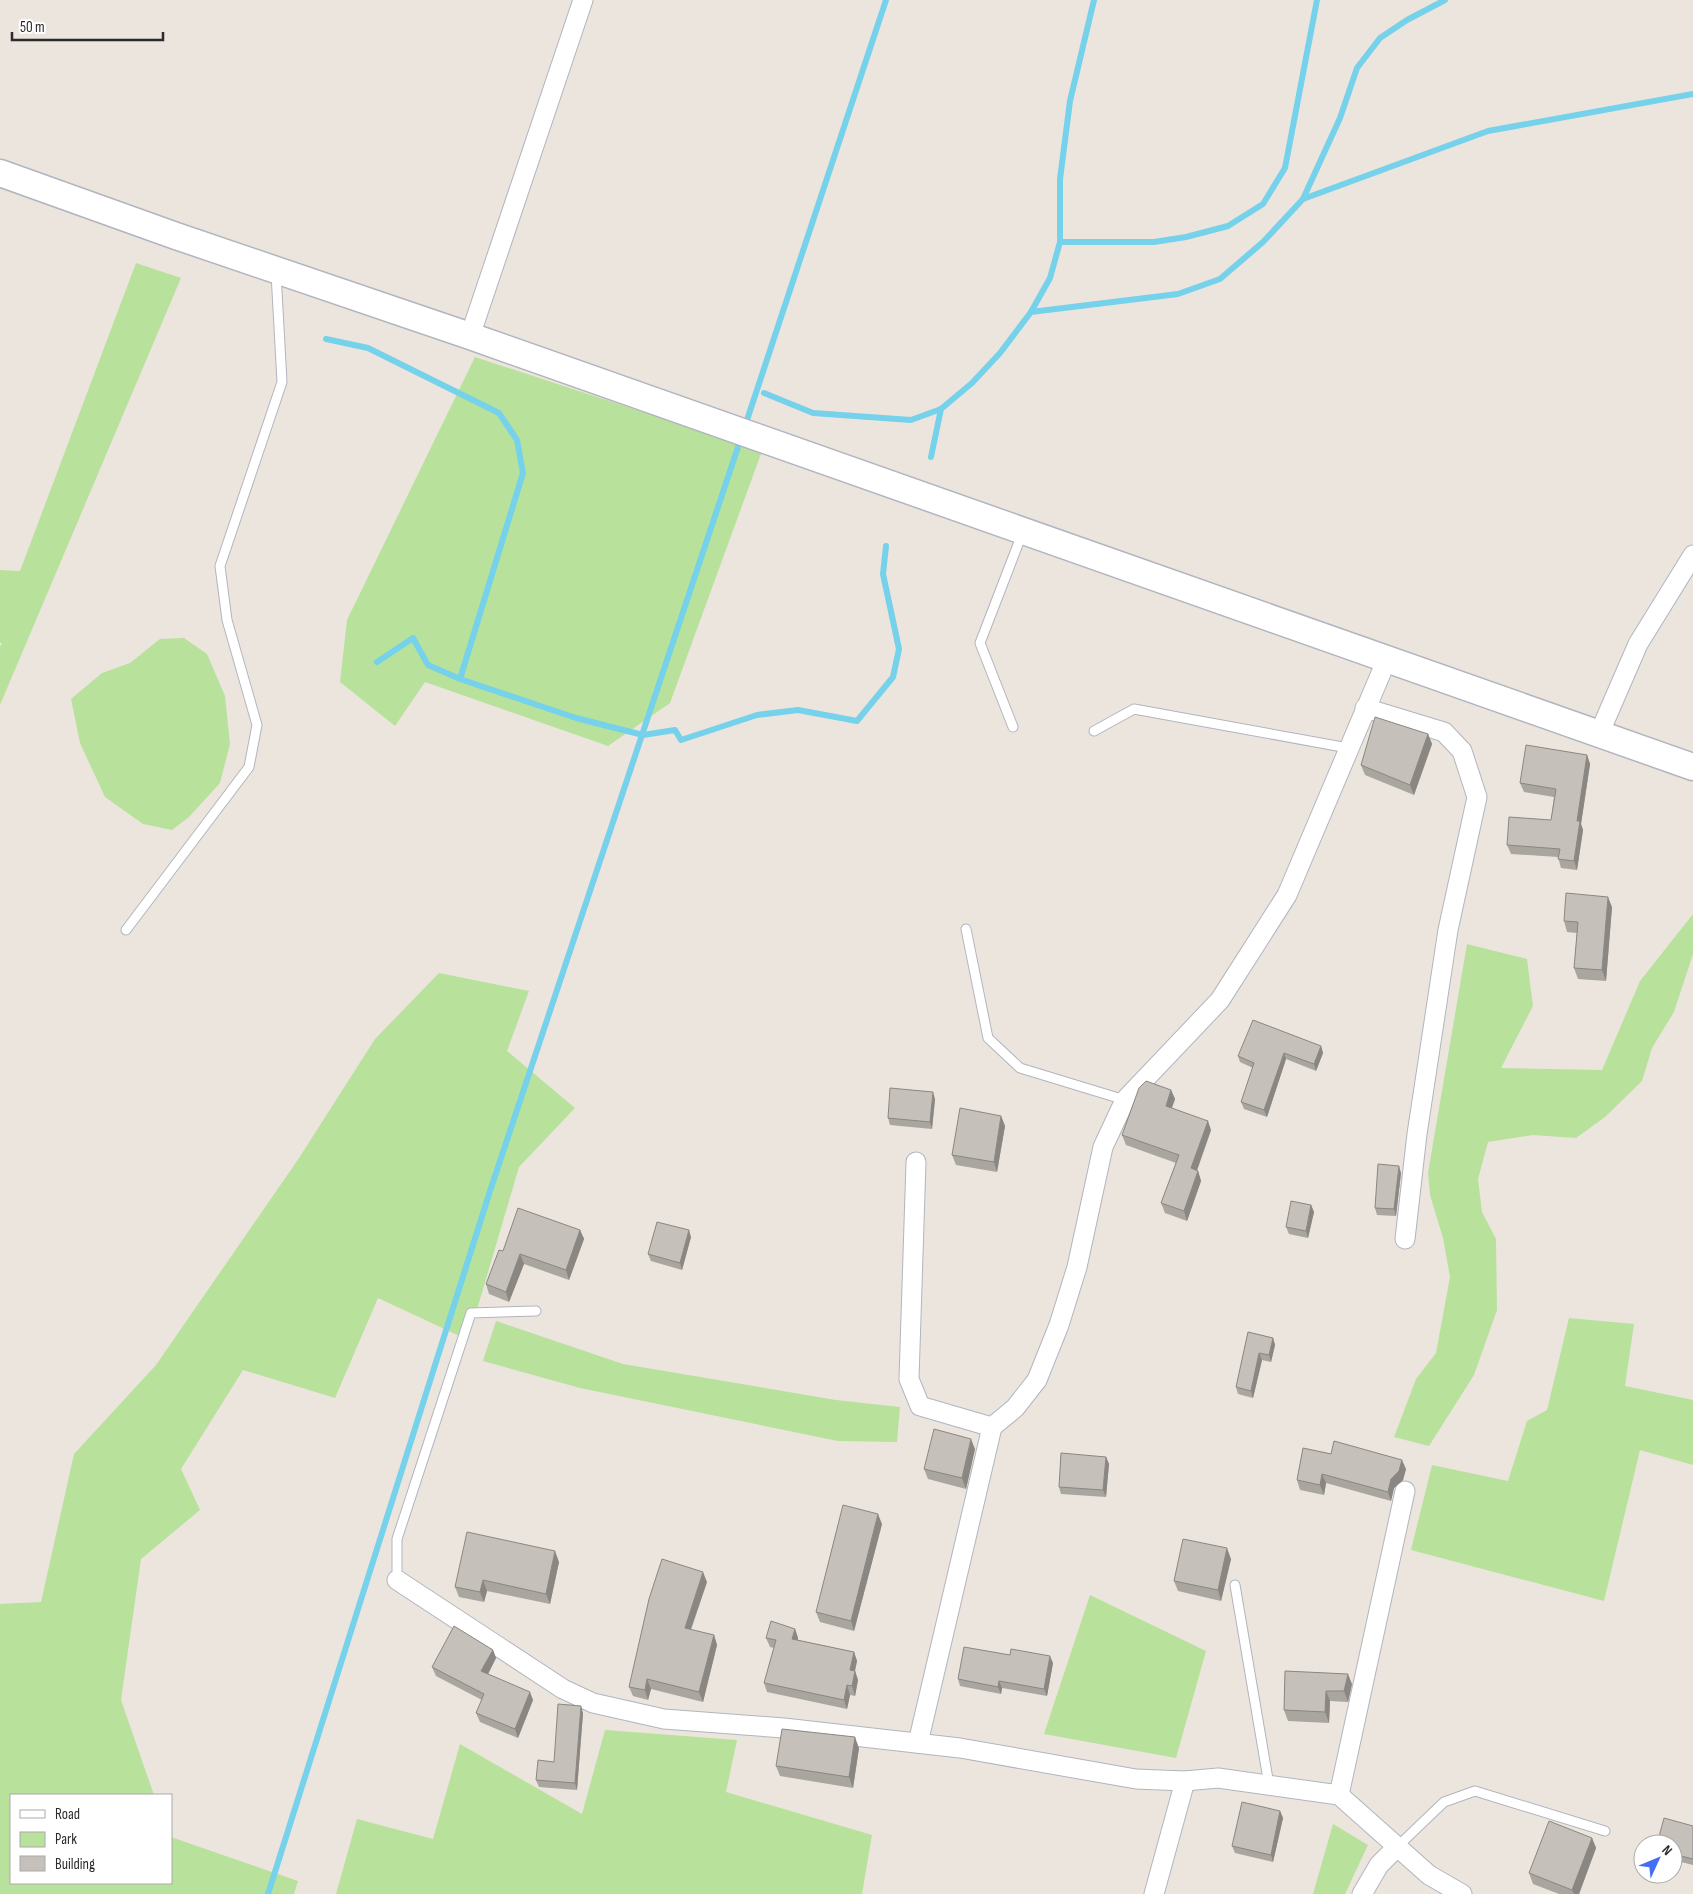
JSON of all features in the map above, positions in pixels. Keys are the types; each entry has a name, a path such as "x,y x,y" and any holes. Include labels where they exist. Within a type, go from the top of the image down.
{"street":[{"path":"470,336 583,0"},
{"path":"0,174 470,336 1693,767"},
{"path":"1599,734 1638,644 1693,555"},
{"path":"918,1743 992,1427 1015,1408 1037,1380 1059,1325 1077,1267 1104,1147 1125,1100 1220,1000 1286,895 1387,659"},
{"path":"1365,708 1444,732 1462,751 1477,797 1448,930 1416,1134 1405,1238"},
{"path":"916,1162 909,1380 920,1406 992,1427"},
{"path":"1339,1795 1405,1491"},
{"path":"397,1580 563,1689 593,1703 664,1719 918,1743 1036,1760 1136,1779 1185,1781 1218,1778 1339,1795 1396,1848 1429,1875 1462,1894"},
{"path":"1154,1894 1185,1781"},
{"path":"1362,1894 1379,1865 1396,1848"}],"lane":[{"path":"126,930 249,767 258,725 227,620 220,566 282,382 276,270"},
{"path":"1013,727 980,643 1023,531"},
{"path":"1094,731 1134,709 1348,748"},
{"path":"966,930 988,1038 1020,1068 1125,1100"},
{"path":"397,1580 397,1539 471,1313 536,1311"},
{"path":"1235,1585 1268,1785"},
{"path":"1396,1848 1444,1802 1474,1791 1606,1832"}],"green space":[{"path":"136,263 181,278 0,705 0,647 2,643 0,643 0,570 20,571"},
{"path":"475,357 762,451 670,703 608,746 425,682 395,726 340,682 347,620"},
{"path":"184,638 207,654 225,696 230,744 220,783 189,817 172,830 143,824 105,797 80,743 71,699 102,673 130,663 160,639"},
{"path":"1693,914 1693,954 1674,1012 1652,1048 1642,1081 1605,1117 1576,1138 1533,1135 1488,1142 1478,1179 1482,1212 1496,1239 1497,1310 1474,1375 1429,1446 1394,1437 1416,1379 1436,1353 1450,1277 1443,1238 1430,1195 1428,1173 1467,944 1527,959 1533,1006 1501,1068 1602,1070 1640,981"},
{"path":"439,973 529,991 507,1051 575,1108 519,1167 468,1340 378,1298 335,1398 243,1370 181,1469 200,1510 141,1559 121,1700 154,1794 10,1794 10,1884 172,1884 172,1837 298,1881 294,1894 0,1894 0,1604 41,1602 74,1454 156,1365 299,1158 375,1039"},
{"path":"1569,1318 1634,1324 1625,1386 1693,1400 1693,1465 1640,1450 1604,1601 1411,1550 1432,1465 1508,1481 1527,1421 1547,1410"},
{"path":"496,1321 623,1364 836,1400 900,1407 897,1442 838,1441 580,1388 483,1361"},
{"path":"1090,1595 1206,1651 1176,1758 1044,1734"},
{"path":"605,1730 737,1740 726,1792 872,1835 862,1894 336,1894 357,1819 433,1839 460,1744 582,1814"},
{"path":"1333,1824 1368,1845 1345,1894 1313,1894"}],"building":[{"path":"1375,717 1428,734 1410,785 1361,765"},
{"path":"1526,745 1587,755 1577,821 1580,821 1574,861 1558,859 1560,849 1507,845 1509,817 1551,820 1556,789 1520,783"},
{"path":"1566,893 1608,897 1602,970 1574,968 1578,922 1564,921"},
{"path":"1253,1020 1321,1046 1314,1064 1284,1053 1264,1110 1241,1102 1254,1063 1238,1056"},
{"path":"1146,1081 1171,1090 1166,1106 1208,1121 1191,1168 1198,1171 1184,1211 1161,1203 1179,1155 1122,1135 1139,1088"},
{"path":"890,1088 933,1092 930,1122 888,1118"},
{"path":"960,1108 1001,1116 994,1162 952,1155"},
{"path":"1378,1164 1399,1166 1394,1209 1375,1208"},
{"path":"1291,1201 1311,1205 1306,1231 1286,1227"},
{"path":"518,1208 580,1230 566,1270 520,1254 506,1292 486,1284 499,1250 503,1251"},
{"path":"657,1222 689,1230 680,1263 648,1254"},
{"path":"1248,1332 1273,1338 1269,1355 1259,1353 1251,1391 1236,1387"},
{"path":"934,1429 971,1439 962,1478 924,1469"},
{"path":"1334,1441 1402,1460 1399,1471 1391,1479 1388,1492 1322,1474 1320,1485 1297,1480 1303,1448 1331,1454"},
{"path":"1061,1453 1106,1457 1103,1490 1059,1487"},
{"path":"843,1505 878,1514 851,1621 816,1612"},
{"path":"467,1532 555,1551 546,1594 483,1580 480,1592 455,1587"},
{"path":"1183,1539 1227,1548 1218,1590 1174,1581"},
{"path":"662,1559 703,1572 685,1628 714,1635 699,1692 647,1679 645,1690 629,1687 649,1599"},
{"path":"771,1621 795,1629 792,1639 854,1652 850,1670 855,1671 852,1686 847,1685 844,1700 764,1683 776,1640 766,1638"},
{"path":"454,1626 493,1650 481,1671 530,1692 515,1729 476,1713 484,1694 432,1667"},
{"path":"964,1647 1010,1655 1011,1649 1050,1656 1044,1689 999,1681 998,1687 958,1679"},
{"path":"1285,1671 1348,1674 1344,1691 1326,1691 1325,1712 1284,1710"},
{"path":"558,1704 581,1706 575,1783 536,1780 538,1760 554,1762"},
{"path":"782,1729 855,1737 849,1777 776,1766"},
{"path":"1242,1802 1280,1811 1271,1855 1232,1846"},
{"path":"1664,1818 1693,1826 1693,1859 1683,1856 1683,1834 1660,1834"},
{"path":"1549,1821 1592,1838 1572,1890 1529,1873"}],"waterway":[{"path":"745,426 886,0"},
{"path":"764,393 813,413 911,420 941,409 972,383 1000,353 1031,312 1050,278 1060,242 1060,179 1070,101 1094,0"},
{"path":"1060,242 1154,242 1186,237 1228,226 1263,204 1285,168 1317,0"},
{"path":"1031,312 1178,294 1220,279 1263,242 1303,199 1340,118 1357,68 1380,38 1407,20 1445,0"},
{"path":"1303,199 1488,131 1693,94"},
{"path":"326,339 368,348 499,413 517,440 523,473 460,679"},
{"path":"931,457 941,409"},
{"path":"268,1894 490,1191 741,438"},
{"path":"377,662 413,638 428,665 460,679 576,718 643,735 675,730 681,740 757,715 798,710 857,721 893,677 899,649 883,574 886,546"}]}
